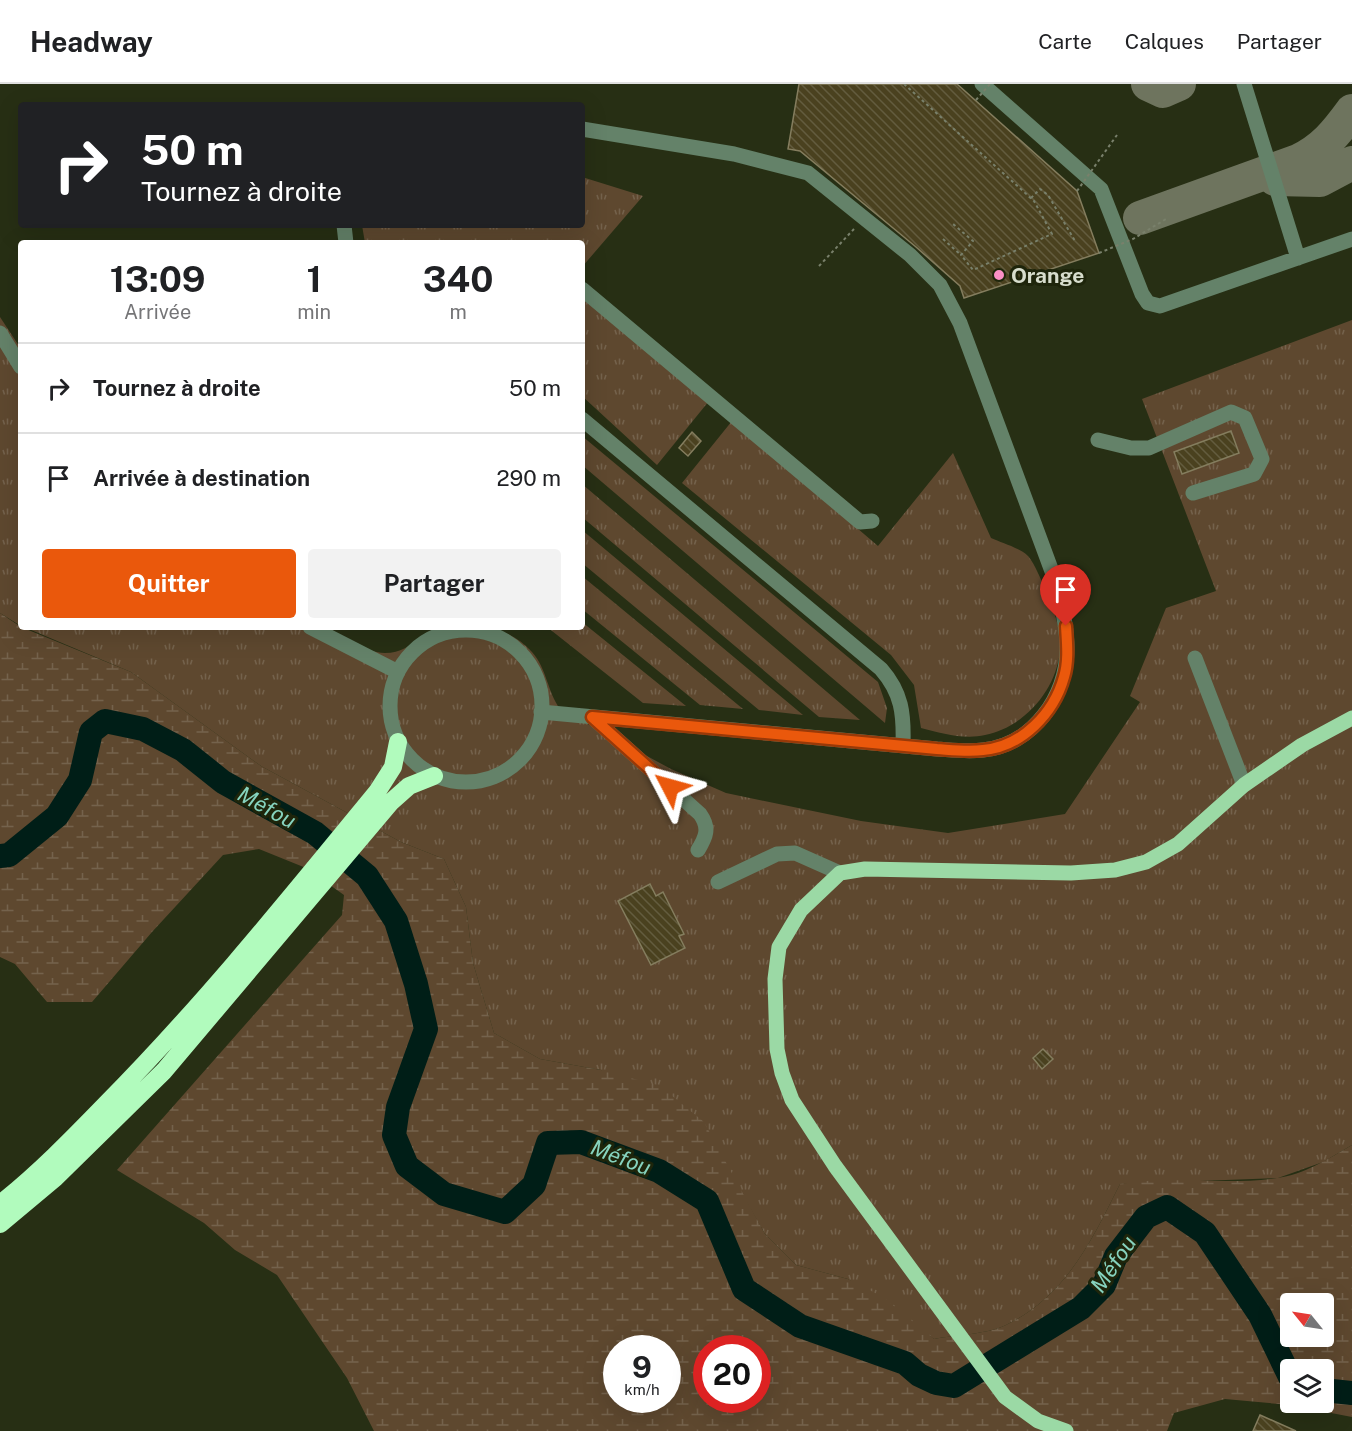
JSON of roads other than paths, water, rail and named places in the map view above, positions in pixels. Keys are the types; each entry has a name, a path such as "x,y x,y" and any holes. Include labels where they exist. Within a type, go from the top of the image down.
{"highway":[{"path":"0,1224 64,1170 164,1071 284,918 384,797 398,742"},
{"path":"384,797 434,776"},
{"path":"0,1204 71,1140 131,1080 284,918"}],"main road":[{"path":"1066,1431 1038,1420 1005,1397 835,1166 792,1100 782,1073 777,1048 775,979 779,947 801,910 840,873 865,869 1071,873 1115,870 1146,862 1178,844 1244,785 1302,744 1352,718"}],"street":[{"path":"982,84 1101,189 1142,294 1148,303 1160,306 1352,239"},
{"path":"1244,84 1298,258"},
{"path":"541,712 903,745 985,750 1019,738 1036,725 1059,692 1065,675 1066,626 1057,585 960,324 940,285 865,217 800,169 734,154 585,129"},
{"path":"585,292 860,522 872,521"},
{"path":"0,333 18,362"},
{"path":"1098,440 1131,448 1149,448 1230,411 1245,418 1262,459 1254,474 1193,493"},
{"path":"585,422 881,669 892,682 900,698 904,714 903,745"},
{"path":"316,630 398,672"},
{"path":"415,650 426,641 451,632 477,631 502,639 523,655 531,666 540,691 541,712 539,726 531,746 516,763 498,775 477,782 455,782 434,776 413,762 398,742 390,714 391,693 398,672 428,630"},
{"path":"1195,658 1244,785"},
{"path":"592,717 700,814 707,824 706,837 698,850"},
{"path":"718,882 777,854 795,854 840,873"}],"waterway":[{"name":"Méfou","path":"0,856 9,855 57,816 80,780 91,732 105,721 143,729 183,750 223,782 315,833 367,876 396,921 416,984 426,1029 398,1107 394,1135 407,1166 444,1194 505,1212 534,1185 548,1143 581,1142 659,1171 707,1201 744,1289 800,1326 905,1363 919,1375 936,1383 954,1386 1081,1308 1104,1285 1116,1256 1146,1217 1167,1207 1205,1233 1260,1315 1281,1359"},
{"name":"Méfou","path":"1334,1391 1352,1393"}],"place":[{"name":"Orange","path":"999,275"}]}
